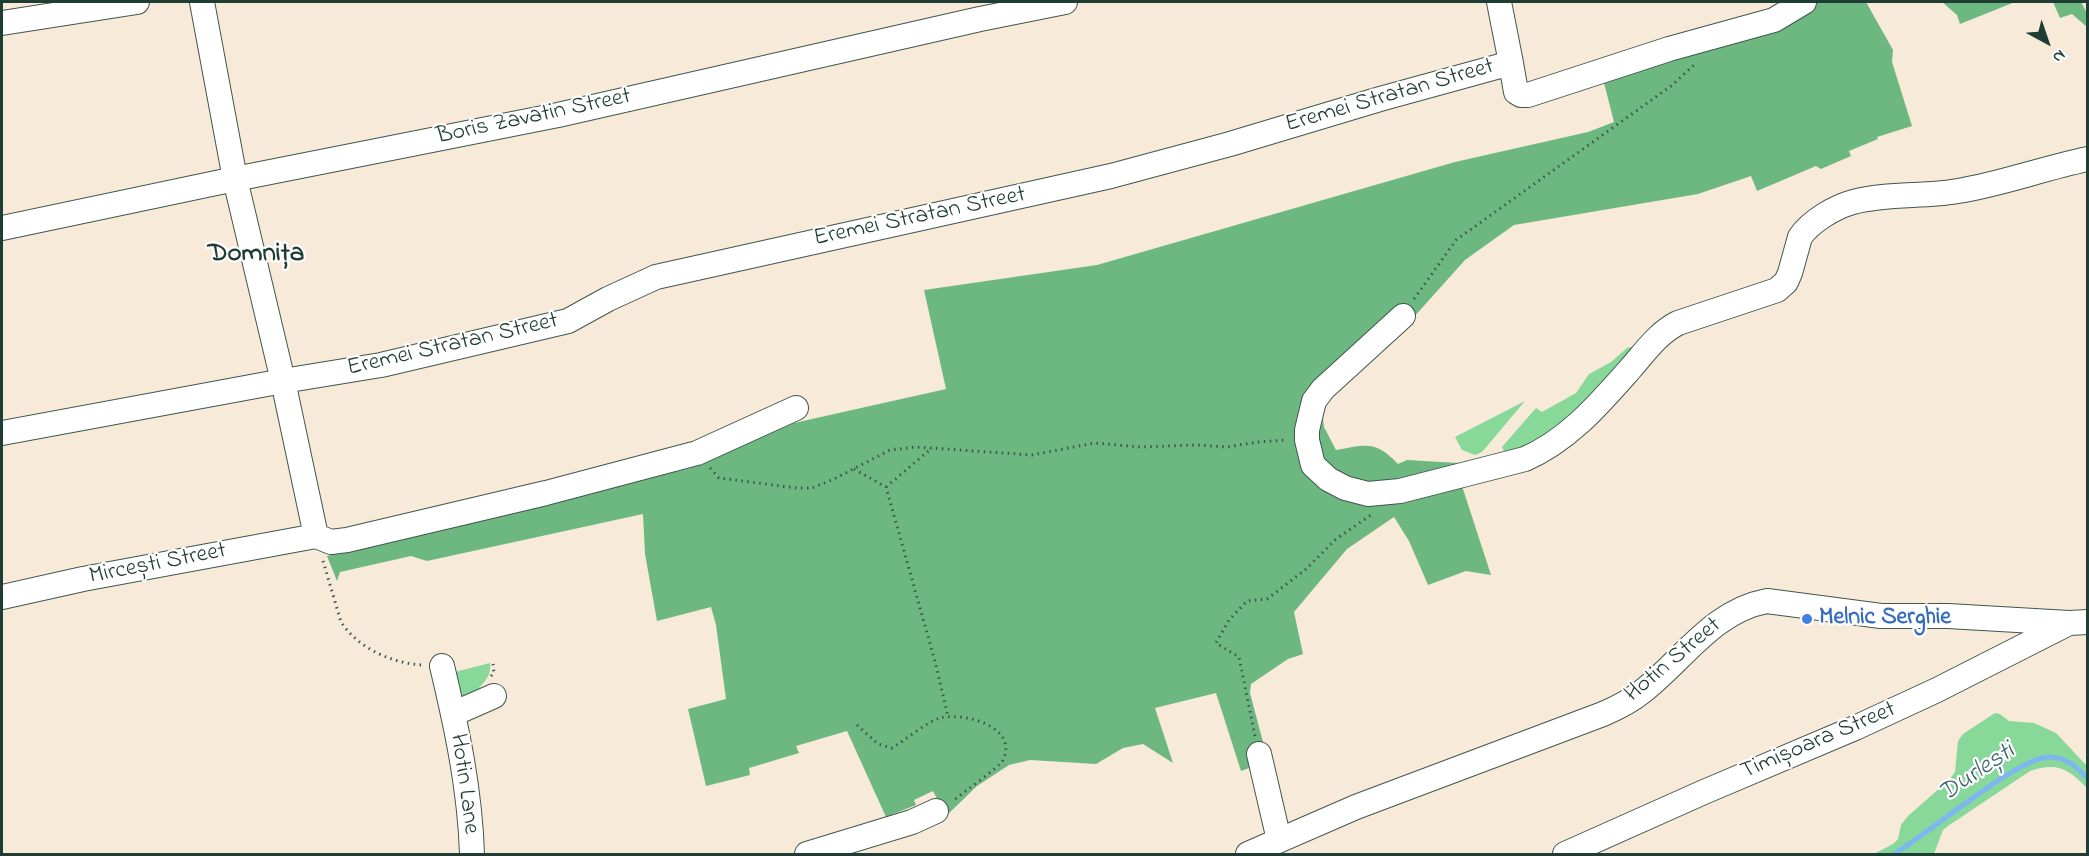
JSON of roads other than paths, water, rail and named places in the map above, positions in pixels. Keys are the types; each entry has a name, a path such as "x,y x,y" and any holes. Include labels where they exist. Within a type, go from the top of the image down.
{"street":[{"path":"2,23 137,2"},
{"path":"202,2 235,179 283,381 316,536"},
{"name":"Boris Zavatin Street","path":"2,228 558,115 980,19 1065,2"},
{"path":"1499,2 1511,63"},
{"name":"Eremei Stratan Street","path":"2,433 381,365 568,321 656,277 1112,176 1511,63 1516,92 1528,95 1669,49 1774,20 1804,2"},
{"path":"1403,316 1323,389 1314,401 1307,430 1313,465 1328,479 1345,488 1368,494 1400,491 1525,459 1559,441 1578,424 1667,329 1678,323 1777,290 1786,282 1804,231 1851,202 1933,195 1990,185 2045,168 2088,159"},
{"name":"Mircești Street","path":"2,597 83,579 316,536 331,542 347,540 546,493 697,453 796,408"},
{"name":"Hotin Street","path":"1248,855 1356,807 1623,705 1643,692 1710,629 1734,612 1751,604 1767,601 1881,616 1948,616 2078,622"},
{"name":"Timișoara Street","path":"1565,855 1704,792 1855,728 2078,622"},
{"name":"Hotin Lane","path":"442,666 464,765 472,855"},
{"name":"Hotin Lane","path":"453,714 494,696"},
{"path":"1259,754 1279,840"},
{"path":"807,855 912,822 936,811"}],"waterway":[{"name":"Durlești","path":"1894,854 1994,783 2034,761 2055,757 2066,761 2088,779"}],"place":[{"name":"Melnic Serghie","path":"1807,619"}],"district":[{"name":"Domnița","path":"256,256"}]}
